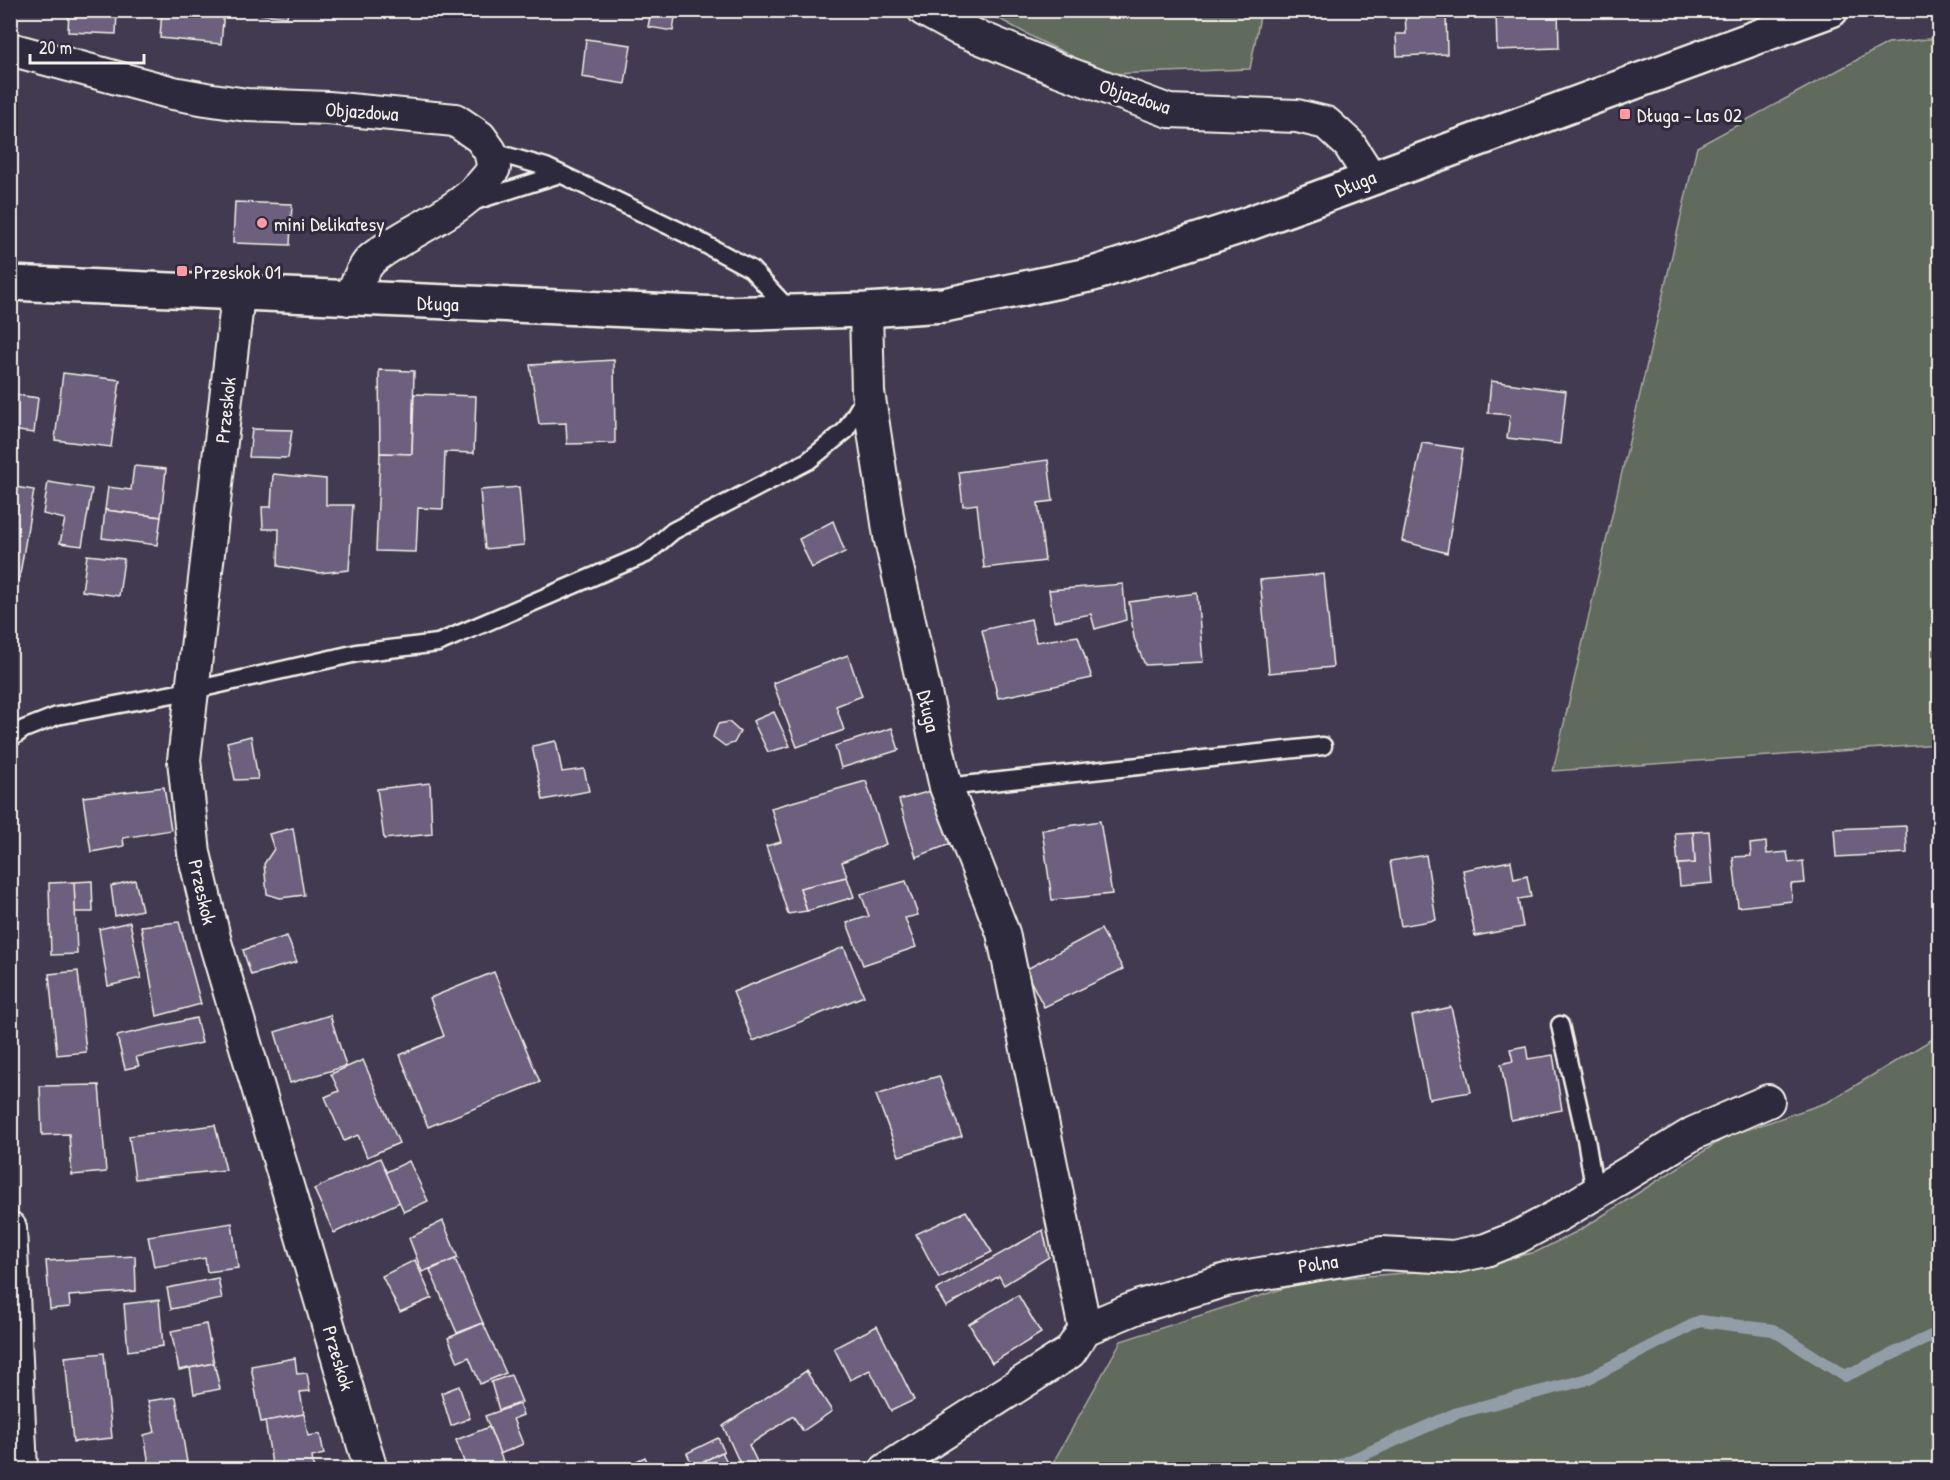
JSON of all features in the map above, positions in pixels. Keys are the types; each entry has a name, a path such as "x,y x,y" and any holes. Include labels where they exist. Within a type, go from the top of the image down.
{"street":[{"name":"Objazdowa","path":"924,10 957,28 1045,65 1169,111 1297,116 1326,123 1349,144 1371,177"},
{"name":"Długa","path":"10,283 238,295 721,314 793,313 944,305 1093,274 1242,226 1832,10"},
{"name":"Objazdowa","path":"10,49 173,93 206,99 247,105 328,108 455,120 480,137 490,152"},
{"path":"349,299 370,261 458,206 485,183 494,168 490,152"},
{"name":"Przeskok","path":"238,295 194,690 184,759 194,853 215,942 371,1470"},
{"name":"Długa","path":"866,310 868,392 890,536 946,787 1003,933 1036,1102 1085,1329"},
{"name":"Polna","path":"1085,1329 1140,1306 1226,1280 1276,1269 1382,1253 1453,1257 1486,1250 1518,1237 1694,1133 1768,1101"},
{"path":"10,1228 21,1470"},
{"path":"886,1470 1070,1352 1085,1329"}],"lane":[{"path":"490,152 560,174 684,233 751,269 793,313"},
{"path":"458,206 491,198 560,174"},
{"path":"10,739 24,729 57,716 194,690 357,652 438,643 646,554 673,531 808,461 845,431 868,392"},
{"path":"946,787 1323,746"},
{"path":"1560,1025 1586,1139 1595,1193"}],"green space":[{"path":"985,11 1261,11 1250,69 1110,74 1040,41"},
{"path":"1939,38 1939,744 1553,771 1697,147 1888,43"},
{"path":"1939,1035 1939,1469 1049,1470 1121,1341 1306,1281 1464,1268 1536,1252 1580,1230 1726,1137 1828,1102"}],"building":[{"path":"69,10 117,10 116,34 68,32"},
{"path":"162,10 224,10 221,44 160,38"},
{"path":"260,10 288,10 287,17 260,14"},
{"path":"651,10 676,10 673,31 648,27"},
{"path":"1405,10 1446,10 1447,54 1397,56 1396,34 1406,34"},
{"path":"1496,10 1558,10 1559,48 1497,50"},
{"path":"586,39 631,45 625,84 582,77"},
{"name":"mini Delikatesy","path":"235,202 292,204 290,245 233,243"},
{"path":"614,360 615,443 567,444 566,423 539,424 530,365"},
{"path":"379,370 414,371 412,454 380,453"},
{"path":"63,373 120,380 111,447 55,440"},
{"path":"1491,381 1566,391 1560,444 1507,438 1510,415 1488,413"},
{"path":"10,394 38,398 34,433 10,430"},
{"path":"414,394 476,396 474,453 445,452 443,509 418,508 416,552 376,551 380,453 412,454"},
{"path":"252,429 292,430 288,458 249,457"},
{"path":"1422,443 1463,449 1447,553 1402,541"},
{"path":"1048,460 1053,501 1038,503 1045,561 984,568 977,504 963,506 959,472"},
{"path":"134,466 166,469 161,517 105,510 108,487 131,490"},
{"path":"273,474 326,479 326,505 353,505 349,570 319,573 278,566 279,529 263,529 262,507 271,507"},
{"path":"48,482 92,489 82,546 60,543 65,519 43,514"},
{"path":"15,487 34,490 19,580 10,578 10,517"},
{"path":"519,487 524,545 485,549 480,490"},
{"path":"105,510 161,517 157,545 102,538"},
{"path":"833,521 845,552 812,568 799,539"},
{"path":"87,555 124,559 119,596 82,591"},
{"path":"1324,574 1333,667 1269,673 1260,580"},
{"path":"1123,584 1126,620 1095,629 1091,614 1054,621 1049,590"},
{"path":"1197,593 1203,662 1145,665 1134,638 1129,602"},
{"path":"1031,619 1036,642 1078,636 1092,678 998,698 982,630"},
{"path":"848,655 862,696 836,706 844,730 797,747 773,683"},
{"path":"774,712 790,746 768,752 753,721"},
{"path":"729,722 740,732 734,743 725,746 713,737 718,724"},
{"path":"892,728 899,750 841,768 835,746"},
{"path":"251,736 258,779 235,780 227,742"},
{"path":"556,741 562,772 584,769 589,791 543,800 532,746"},
{"path":"866,781 886,844 842,862 847,877 800,888 807,911 788,914 766,846 781,842 771,808"},
{"path":"430,783 432,834 384,839 377,789"},
{"path":"164,787 171,830 123,838 124,846 91,852 83,797"},
{"path":"931,791 950,844 916,857 899,800"},
{"path":"1100,821 1112,894 1052,900 1042,830"},
{"path":"1906,826 1907,853 1836,857 1834,829"},
{"path":"293,828 304,895 280,898 267,894 264,864 274,849 269,834"},
{"path":"1709,831 1713,883 1680,886 1678,864 1695,863 1693,832"},
{"path":"1693,832 1695,863 1678,864 1675,833"},
{"path":"1766,842 1767,854 1787,852 1789,863 1803,861 1805,883 1791,884 1792,901 1738,907 1733,857 1751,856 1750,844"},
{"path":"1426,855 1436,920 1401,926 1390,861"},
{"path":"1511,861 1514,879 1527,876 1531,897 1518,899 1523,927 1475,936 1463,870"},
{"path":"847,877 854,897 807,911 800,888"},
{"path":"135,880 142,910 115,916 111,886"},
{"path":"92,881 93,912 75,912 74,882"},
{"path":"906,881 918,915 905,918 916,947 863,965 847,923 869,916 861,894"},
{"path":"74,882 77,954 51,955 49,883"},
{"path":"130,922 141,978 108,986 99,929"},
{"path":"179,922 201,1004 157,1016 141,926"},
{"path":"1101,929 1123,969 1044,1007 1025,970"},
{"path":"287,936 297,962 251,975 243,950"},
{"path":"844,947 864,996 753,1041 733,992"},
{"path":"78,971 86,1052 57,1055 49,974"},
{"path":"494,972 540,1082 428,1127 400,1055 444,1036 430,998"},
{"path":"1451,1007 1471,1092 1429,1099 1412,1016"},
{"path":"330,1015 346,1066 290,1083 275,1032"},
{"path":"196,1018 202,1043 136,1057 139,1066 125,1069 117,1036"},
{"path":"1526,1046 1528,1059 1553,1055 1562,1110 1511,1120 1501,1064 1513,1061 1510,1049"},
{"path":"363,1060 399,1143 367,1157 358,1135 344,1141 325,1097 339,1091 331,1074"},
{"path":"939,1076 962,1136 899,1156 876,1095"},
{"path":"99,1085 106,1172 72,1175 69,1134 42,1135 40,1086"},
{"path":"215,1125 226,1170 135,1179 129,1136"},
{"path":"380,1158 400,1202 334,1233 314,1189"},
{"path":"409,1161 428,1201 404,1212 386,1172"},
{"path":"966,1211 992,1252 939,1278 916,1234"},
{"path":"443,1221 458,1258 422,1272 409,1238"},
{"path":"232,1223 238,1268 207,1272 205,1258 154,1267 148,1236"},
{"path":"1043,1230 1049,1257 1004,1285 999,1276 946,1307 936,1290"},
{"path":"135,1256 136,1291 69,1296 70,1307 50,1309 46,1261"},
{"path":"455,1259 483,1323 457,1333 430,1270"},
{"path":"415,1260 432,1298 400,1312 382,1276"},
{"path":"218,1278 222,1299 171,1309 167,1288"},
{"path":"1018,1295 1041,1333 992,1363 969,1324"},
{"path":"159,1300 163,1346 128,1351 124,1304"},
{"path":"483,1323 506,1373 480,1384 469,1357 458,1362 448,1338"},
{"path":"206,1324 214,1363 179,1370 171,1331"},
{"path":"877,1326 914,1400 891,1411 870,1370 850,1380 834,1348"},
{"path":"104,1353 112,1438 73,1442 65,1357"},
{"path":"295,1358 297,1374 307,1373 310,1391 300,1392 304,1414 261,1422 251,1366"},
{"path":"214,1363 220,1389 194,1394 190,1368"},
{"path":"806,1371 832,1411 803,1431 793,1416 749,1445 761,1470 743,1470 723,1426"},
{"path":"511,1375 522,1402 499,1410 491,1382"},
{"path":"459,1386 470,1418 451,1426 441,1393"},
{"path":"176,1397 188,1468 150,1470 144,1435 155,1432 148,1401"},
{"path":"519,1404 523,1415 513,1419 523,1444 500,1454 485,1416"},
{"path":"304,1414 308,1436 320,1434 324,1454 312,1457 314,1470 273,1470 265,1421"},
{"path":"489,1427 503,1461 482,1470 467,1470 456,1440"},
{"path":"718,1438 724,1451 693,1467 687,1453"},
{"path":"722,1452 731,1470 689,1470 693,1467"},
{"path":"645,1457 651,1470 617,1470"}],"waterway":[{"path":"1329,1470 1457,1413 1585,1380 1700,1321 1773,1330 1845,1376 1940,1332"}],"place":[{"name":"Długa - Las 02","path":"1625,114"},
{"name":"mini Delikatesy","path":"262,223"},
{"name":"Przeskok 01","path":"182,271"}]}
